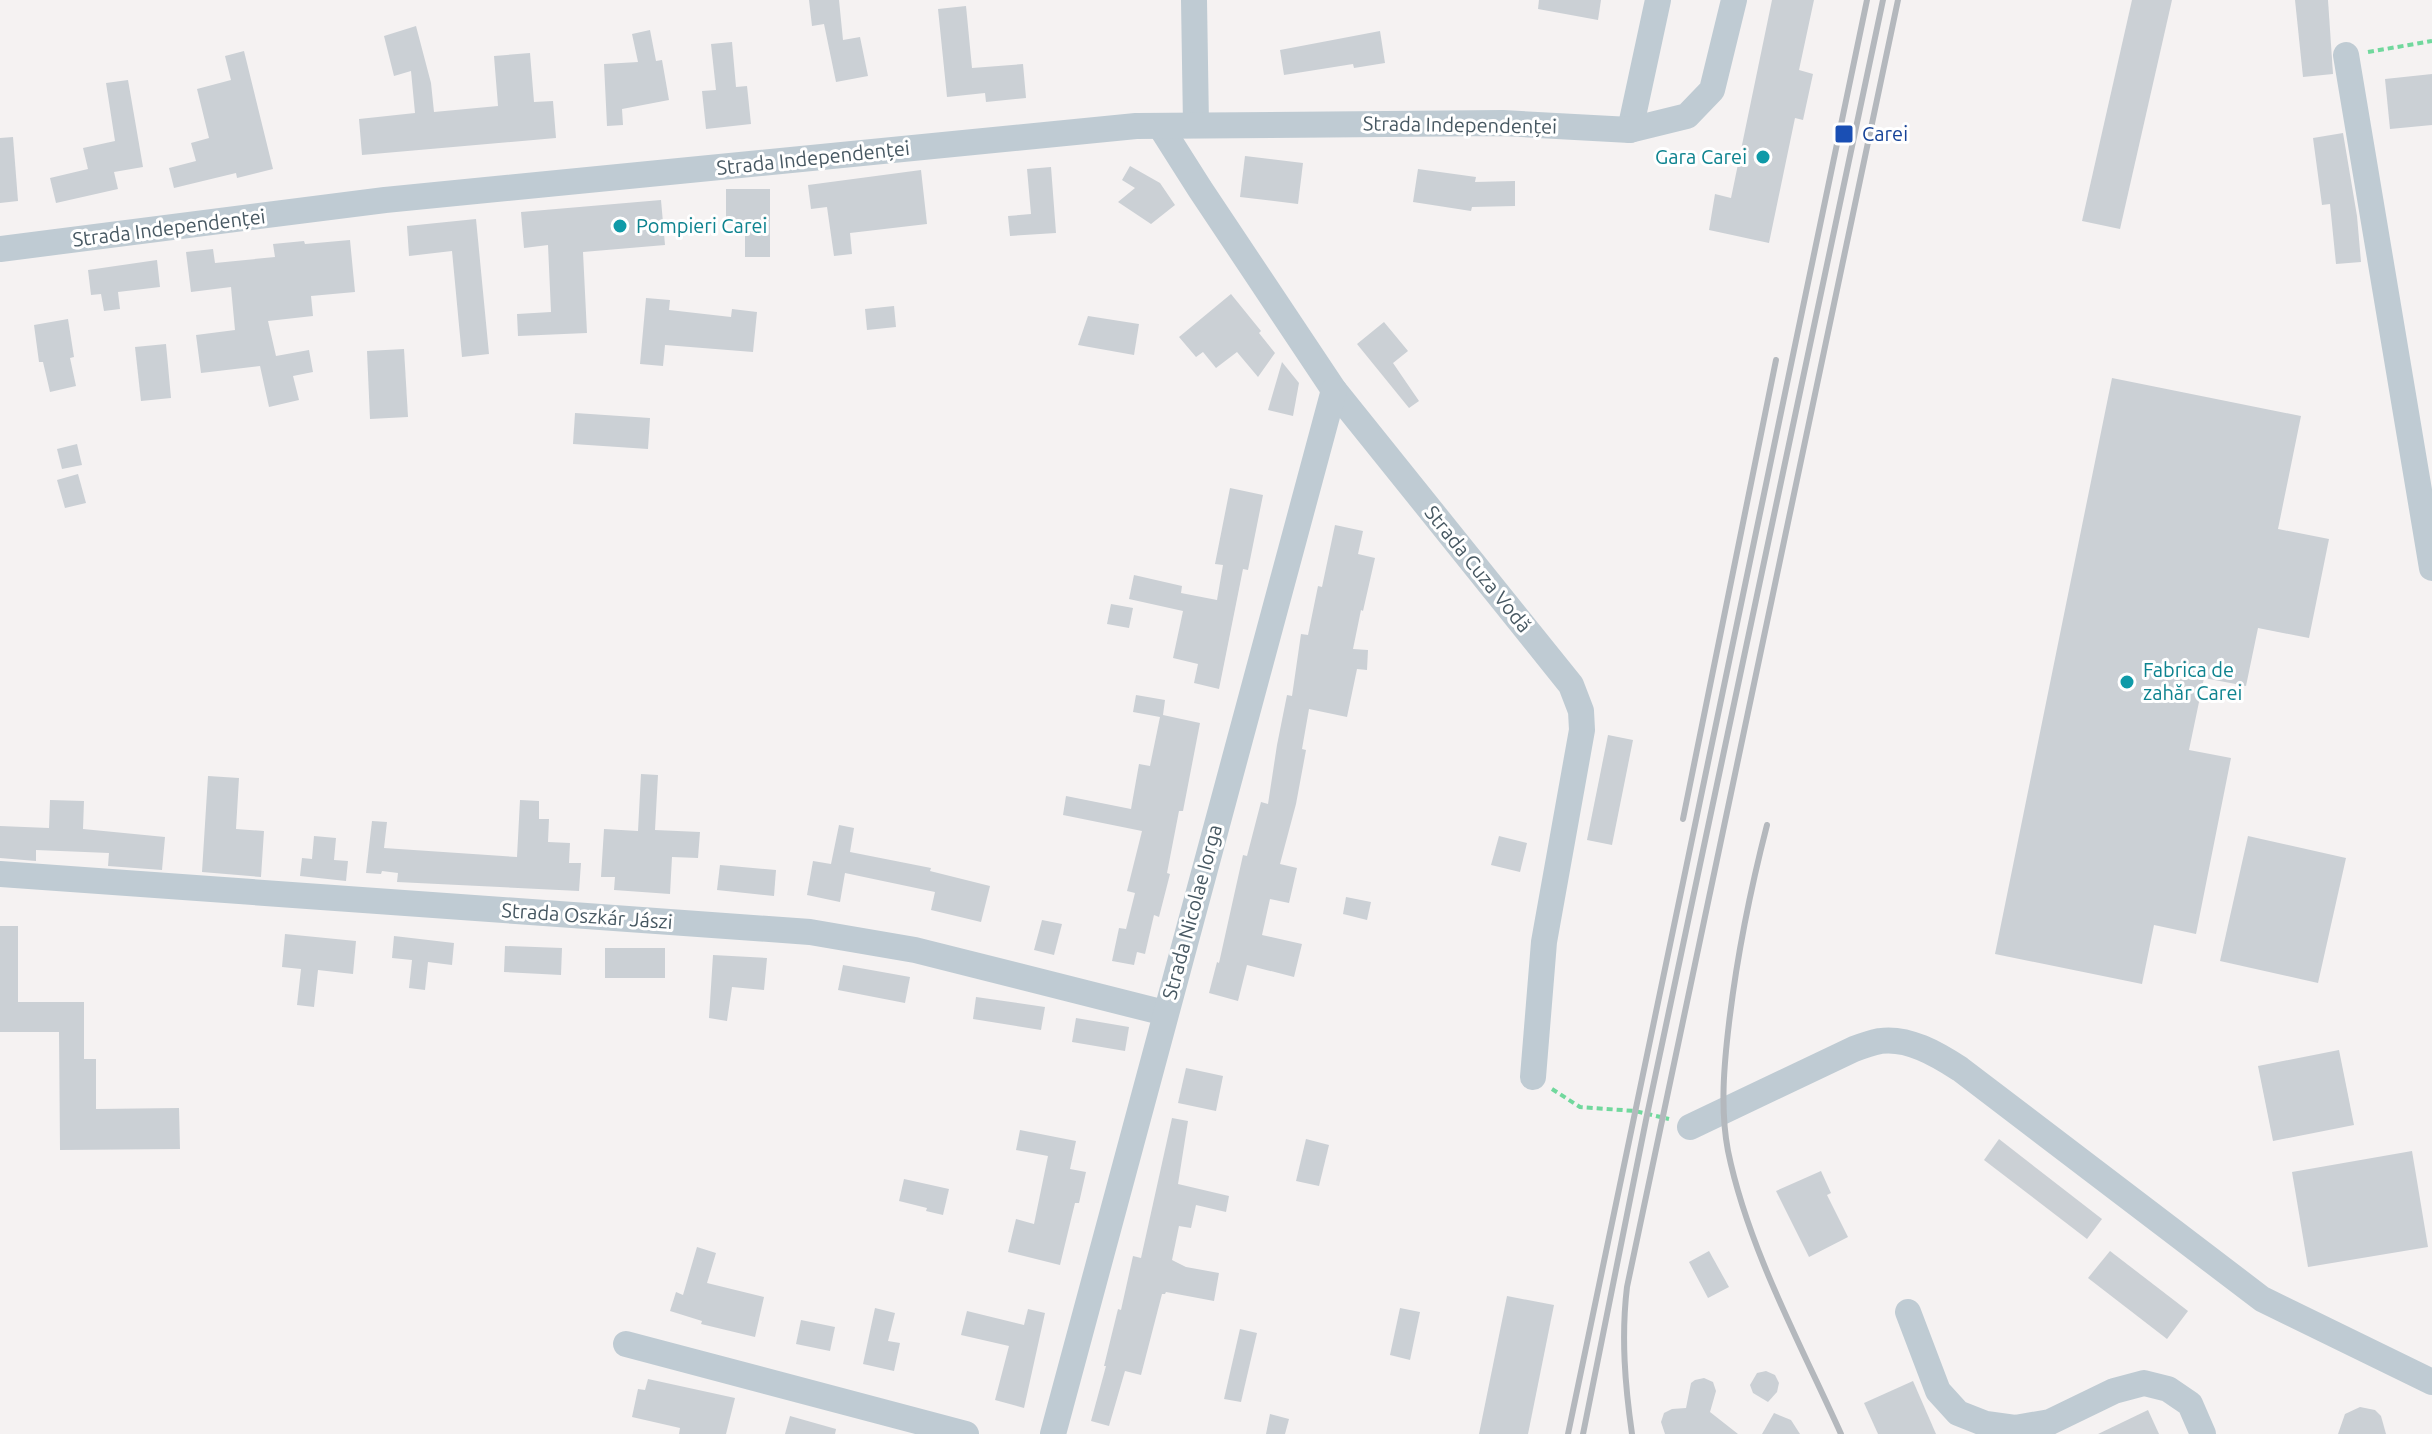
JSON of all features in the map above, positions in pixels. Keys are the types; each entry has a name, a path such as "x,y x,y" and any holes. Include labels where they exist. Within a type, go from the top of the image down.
{"street":[{"path":"1194,0 1196,125"},
{"path":"1630,130 1658,0"},
{"name":"Strada Independenței","path":"0,249 385,200 1105,129 1196,125 1503,123 1630,130 1687,116 1712,90 1734,0"},
{"path":"2346,55 2432,568"},
{"name":"Strada Cuza Vodă","path":"1160,126 1334,390 1571,685 1581,711 1582,730 1544,942 1533,1077"},
{"name":"Strada Nicolae Iorga","path":"1053,1434 1334,390"},
{"name":"Strada Oszkár Jászi","path":"0,874 810,932 915,950 1165,1013"},
{"path":"1690,1127 1854,1049 1880,1041 1897,1041 1921,1047 1960,1069 2262,1299 2432,1382"},
{"path":"1908,1312 1938,1391 1958,1413 1986,1424 2015,1428 2050,1422 2114,1391 2144,1383 2168,1389 2190,1404 2203,1434"},
{"path":"626,1344 966,1434"}],"path":[{"path":"2346,55 2432,41"},
{"path":"1533,1077 1580,1107 1635,1111 1690,1127"}],"building":[{"path":"809,0 839,0 843,40 860,37 868,76 836,82 824,24 812,26"},
{"path":"1539,0 1601,0 1598,20 1538,9"},
{"name":"Gara Carei","path":"1772,0 1814,0 1799,70 1813,74 1803,120 1795,118 1769,243 1709,230 1715,194 1731,198"},
{"path":"2132,0 2172,0 2120,229 2082,221"},
{"path":"2295,0 2328,0 2333,74 2303,77"},
{"path":"966,6 972,68 1023,64 1026,98 986,102 985,93 947,97 938,9"},
{"path":"416,26 431,83 434,112 498,106 494,56 530,53 534,102 553,101 556,138 362,155 359,119 415,113 411,71 394,76 384,36"},
{"path":"650,30 656,61 662,60 669,100 622,109 623,125 607,126 604,64 638,62 632,34"},
{"path":"1380,31 1385,63 1354,68 1353,64 1284,75 1280,50"},
{"path":"732,42 736,87 747,86 751,124 706,129 702,91 716,90 711,44"},
{"path":"244,51 273,169 237,178 236,173 174,188 169,168 196,161 191,143 209,138 197,89 231,80 225,56"},
{"path":"2432,74 2432,125 2390,129 2385,79"},
{"path":"128,80 143,167 114,172 118,189 56,203 50,178 88,169 83,148 115,141 106,83"},
{"path":"2343,133 2361,262 2336,264 2330,204 2322,205 2313,138"},
{"path":"13,137 18,201 0,203 0,138"},
{"path":"1245,156 1303,163 1298,204 1240,197"},
{"path":"1130,166 1160,183 1175,205 1151,224 1118,202 1135,188 1122,180"},
{"path":"1051,167 1056,233 1010,236 1008,216 1031,214 1027,169"},
{"path":"1418,169 1476,177 1475,182 1515,181 1515,206 1472,207 1471,211 1413,202"},
{"path":"921,170 927,224 850,233 852,254 834,256 827,207 811,209 808,185"},
{"path":"726,189 770,189 770,257 745,257 745,222 726,222"},
{"path":"661,200 665,245 583,252 587,333 518,336 517,314 551,312 548,245 524,248 521,212"},
{"path":"476,219 489,354 462,357 452,251 409,256 407,226"},
{"path":"350,240 355,292 311,296 313,316 268,321 276,356 309,350 313,372 293,376 299,400 269,407 260,366 201,373 196,335 235,330 231,287 191,292 186,252 213,249 215,263 275,257 273,244"},
{"path":"157,260 160,287 118,292 120,309 104,311 101,294 91,295 88,270"},
{"path":"1231,294 1275,353 1258,377 1237,352 1216,368 1203,352 1196,357 1179,337"},
{"path":"646,298 670,300 669,310 731,317 732,309 757,312 753,352 665,345 663,366 640,364"},
{"path":"894,306 896,327 867,330 865,309"},
{"path":"1088,316 1139,324 1134,355 1078,345"},
{"path":"68,319 74,357 70,358 76,386 50,392 43,362 39,362 34,325"},
{"path":"1384,322 1408,351 1393,363 1419,401 1409,408 1357,344"},
{"path":"166,344 171,398 141,401 135,347"},
{"path":"404,349 408,417 370,419 367,351"},
{"path":"1282,362 1299,383 1293,416 1268,410"},
{"name":"Fabrica de zahăr Carei","path":"2112,378 2301,416 2278,529 2329,539 2309,638 2258,628 2246,686 2204,678 2189,750 2231,758 2196,934 2154,925 2142,984 1995,954"},
{"path":"575,413 650,418 648,449 573,444"},
{"path":"77,444 82,465 62,469 57,449"},
{"path":"78,474 86,503 65,508 57,480"},
{"path":"1230,488 1263,495 1248,570 1243,569 1219,689 1194,683 1198,664 1173,658 1183,611 1129,599 1134,575 1182,586 1181,593 1217,600 1223,565 1215,564"},
{"path":"1335,525 1363,531 1358,554 1375,558 1353,649 1368,650 1367,670 1357,669 1347,717 1309,709 1302,749 1306,750 1296,804 1280,864 1297,868 1289,903 1270,899 1262,935 1302,944 1294,977 1247,965 1238,1001 1209,993 1219,963 1243,855 1247,856 1261,802 1268,804 1287,695 1292,696 1301,634 1308,635"},
{"path":"1111,604 1133,608 1129,628 1107,624"},
{"path":"1136,695 1165,700 1163,715 1200,723 1159,917 1154,915 1145,954 1137,952 1134,965 1112,961 1119,928 1126,929 1135,893 1127,891 1142,831 1063,815 1066,796 1131,809 1139,764 1150,766 1160,717 1133,712"},
{"path":"1608,735 1633,740 1612,845 1587,840"},
{"path":"641,774 658,775 655,830 700,832 698,858 672,857 670,894 614,890 615,877 601,877 604,829 638,831"},
{"path":"208,776 239,778 236,829 264,831 261,877 202,872"},
{"path":"50,800 84,801 83,829 165,837 162,870 108,866 109,853 36,850 36,861 0,858 0,826 49,828"},
{"path":"520,800 539,801 539,819 549,819 548,842 570,843 569,863 581,863 579,891 397,882 398,873 366,873 372,821 387,822 384,848 517,857"},
{"path":"839,825 854,828 850,852 931,868 930,871 990,886 981,922 931,910 935,892 845,873 840,902 807,895 813,861 831,864"},
{"path":"314,836 336,838 334,860 348,861 346,881 300,876 302,858 312,859"},
{"path":"1499,836 1527,843 1520,872 1491,865"},
{"path":"2248,836 2346,858 2318,983 2220,961"},
{"path":"720,865 776,870 774,896 717,890"},
{"path":"1346,897 1371,902 1367,920 1343,914"},
{"path":"1042,920 1062,924 1054,955 1034,950"},
{"path":"0,926 18,926 18,1002 84,1002 84,1059 96,1059 96,1109 179,1108 180,1149 60,1150 59,1032 0,1032"},
{"path":"285,934 356,941 353,974 318,970 314,1007 297,1005 301,969 282,967"},
{"path":"394,936 454,943 452,965 428,962 425,990 409,988 412,960 392,958"},
{"path":"505,946 562,948 561,975 504,972"},
{"path":"605,948 665,948 665,978 605,978"},
{"path":"713,955 767,958 764,990 732,987 727,1021 709,1018"},
{"path":"843,965 910,977 905,1003 838,990"},
{"path":"976,997 1045,1007 1041,1030 973,1019"},
{"path":"1076,1018 1129,1027 1125,1051 1072,1042"},
{"path":"2339,1050 2354,1125 2273,1141 2258,1066"},
{"path":"1186,1068 1223,1076 1216,1111 1178,1103"},
{"path":"1172,1118 1188,1121 1178,1184 1229,1196 1226,1212 1196,1205 1191,1228 1179,1226 1172,1260 1186,1267 1219,1273 1214,1301 1166,1292 1162,1294 1141,1375 1125,1371 1109,1426 1091,1421 1133,1256 1141,1258"},
{"path":"1020,1130 1076,1141 1070,1169 1086,1172 1060,1265 1008,1252 1016,1219 1034,1224 1048,1156 1016,1150"},
{"path":"1306,1139 1329,1145 1319,1186 1296,1181"},
{"path":"1999,1139 2102,1219 2087,1239 1984,1160"},
{"path":"2412,1151 2428,1247 2308,1267 2292,1172"},
{"path":"1821,1171 1831,1193 1827,1195 1848,1237 1809,1257 1776,1191"},
{"path":"904,1179 949,1189 943,1215 899,1201"},
{"path":"697,1247 716,1253 707,1283 764,1297 755,1337 701,1324 702,1321 670,1311 676,1292 683,1295"},
{"path":"1709,1251 1729,1287 1708,1298 1689,1262"},
{"path":"2110,1251 2188,1311 2167,1339 2088,1278"},
{"path":"1507,1296 1554,1305 1528,1434 1479,1434"},
{"path":"875,1308 895,1313 888,1341 900,1343 894,1371 863,1364"},
{"path":"1400,1308 1420,1312 1410,1360 1390,1355"},
{"path":"1028,1309 1045,1313 1024,1408 995,1400 1009,1346 961,1335 967,1311 1024,1325"},
{"path":"801,1320 835,1327 830,1351 796,1344"},
{"path":"1240,1329 1257,1333 1241,1402 1224,1399"},
{"path":"1766,1371 1775,1375 1779,1383 1777,1392 1768,1402 1753,1393 1750,1385 1757,1373"},
{"path":"1704,1378 1713,1382 1716,1391 1710,1412 1738,1434 1665,1434 1661,1422 1664,1413 1686,1408 1691,1383"},
{"path":"648,1379 735,1398 726,1434 679,1434 680,1428 632,1417 638,1389 645,1390"},
{"path":"1913,1381 1936,1434 1878,1434 1864,1403"},
{"path":"2360,1407 2375,1410 2381,1416 2386,1434 2338,1434 2345,1414"},
{"path":"2148,1410 2159,1434 2098,1434"},
{"path":"1774,1413 1791,1420 1800,1434 1762,1434"},
{"path":"1270,1414 1289,1419 1285,1434 1266,1434"},
{"path":"790,1416 836,1429 835,1434 785,1434"}],"railway":[{"path":"1568,1434 1867,0"},
{"path":"1583,1434 1647,1115 1883,0"},
{"path":"1632,1434 1625,1361 1627,1287 1898,0"},
{"path":"1683,819 1776,360"},
{"path":"1767,825 1732,998 1724,1071 1726,1135 1748,1223 1841,1434"}],"place":[{"name":"Carei","path":"1844,134"},
{"name":"Gara Carei","path":"1763,157"},
{"name":"Pompieri Carei","path":"620,226"},
{"name":"Fabrica de zahăr Carei","path":"2127,682"}]}
